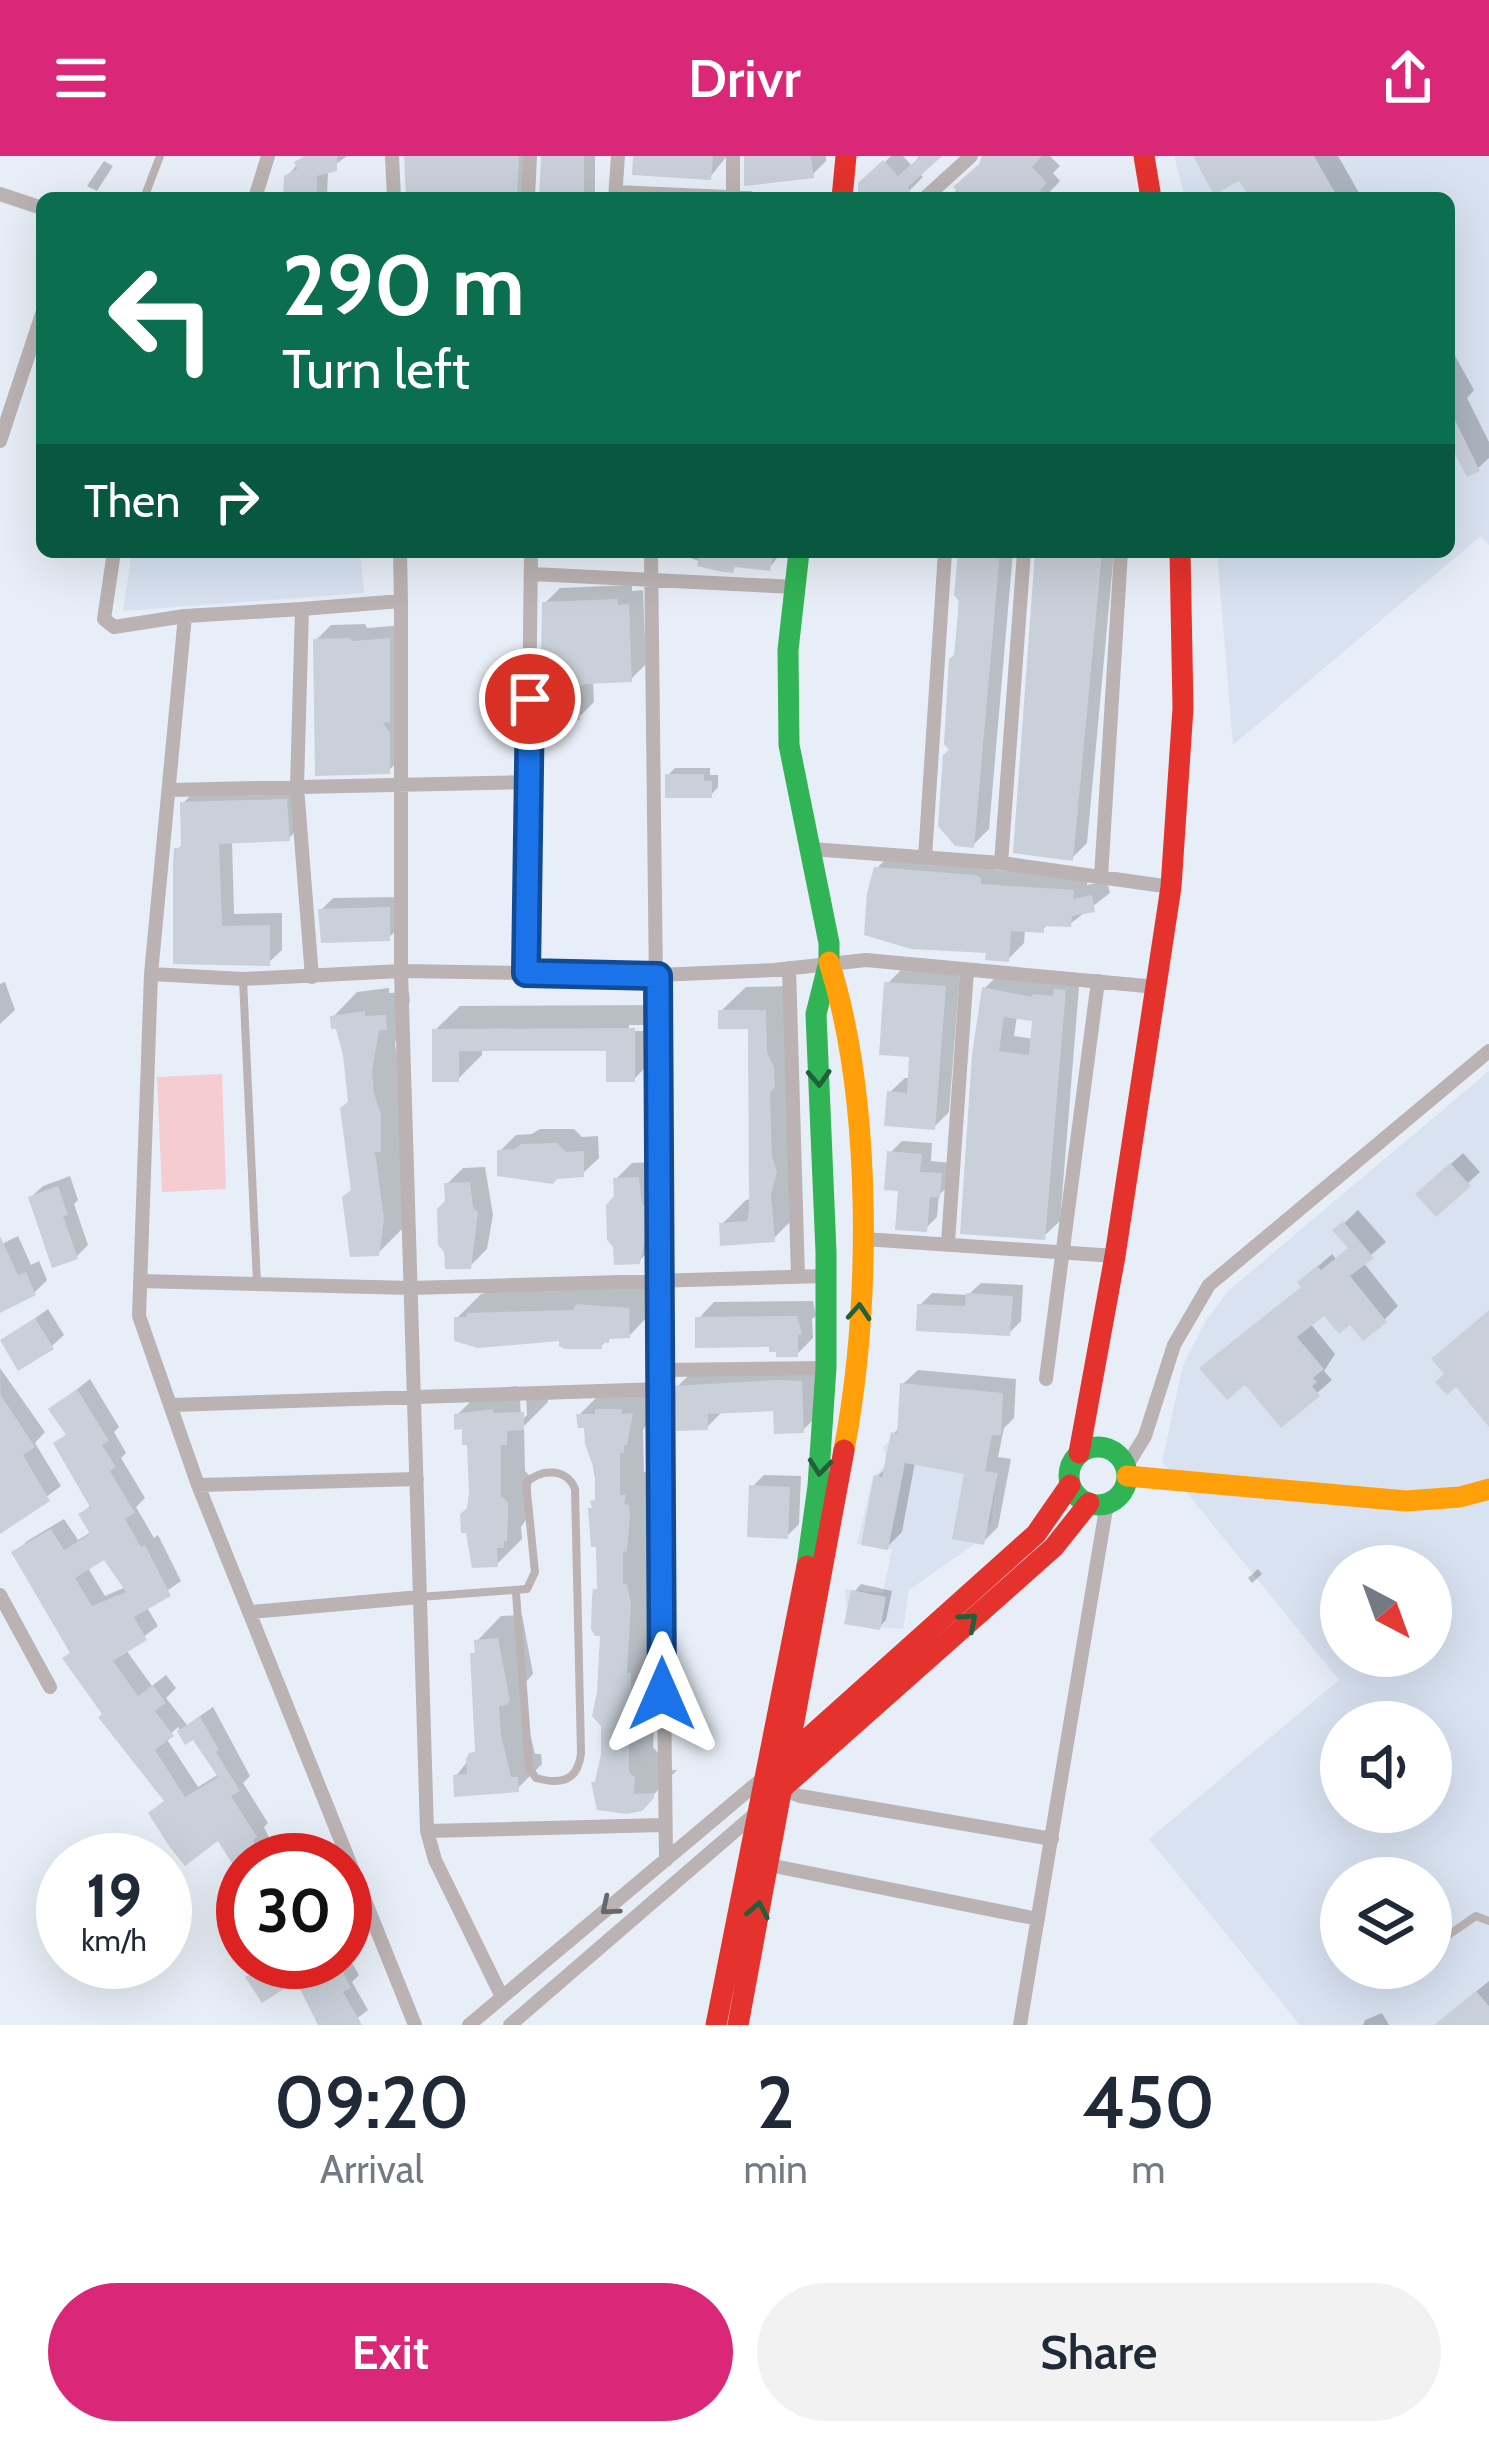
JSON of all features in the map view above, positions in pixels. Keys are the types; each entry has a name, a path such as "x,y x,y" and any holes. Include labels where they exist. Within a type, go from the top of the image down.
{"main road":[{"path":"843,192 846,156"},
{"path":"1144,156 1150,192"},
{"path":"738,2025 757,1863 757,1812 785,1758 846,1452 864,1239 845,1012 829,962 826,922 794,777 787,714 788,650 798,558"},
{"path":"785,1758 1036,1534 1070,1485 1115,1256 1171,887 1183,708 1180,558"},
{"path":"716,2025 757,1863 813,1525 826,1368 816,1014 829,962"},
{"path":"1088,1409 1107,1448"},
{"path":"772,1784 1064,1538 1098,1503 1121,1493 1126,1471 1115,1452 1092,1447 1079,1454"},
{"path":"1126,1471 1406,1501 1460,1497 1489,1489"},
{"path":"1070,1485 1098,1503"}],"street":[{"path":"257,192 268,156"},
{"path":"392,156 394,192"},
{"path":"528,192 530,156"},
{"path":"616,192 618,156"},
{"path":"733,156 733,192"},
{"path":"932,192 971,156"},
{"path":"0,194 36,206"},
{"path":"0,441 6,402 36,329"},
{"path":"113,558 105,600 104,619 109,625 400,601"},
{"path":"400,558 401,971 427,1831 435,1860 502,1997"},
{"path":"526,973 531,558"},
{"path":"651,558 666,1860"},
{"path":"925,857 945,558"},
{"path":"1001,863 1024,558"},
{"path":"1101,877 1121,558"},
{"path":"532,574 795,587"},
{"path":"302,608 297,787 312,977"},
{"path":"184,616 151,974 139,1316 198,1485 415,2025"},
{"path":"169,790 529,782"},
{"path":"811,849 1001,863 1171,887"},
{"path":"151,974 243,979 401,971 658,976 885,961 1157,987"},
{"path":"789,968 798,1277"},
{"path":"948,1242 967,970"},
{"path":"1046,1379 1098,981"},
{"path":"1126,1471 1145,1436 1174,1345 1209,1285 1489,1052"},
{"path":"864,1239 1115,1256"},
{"path":"140,1281 411,1288 826,1276"},
{"path":"662,1370 826,1368"},
{"path":"171,1405 662,1389"},
{"path":"198,1485 417,1479"},
{"path":"1020,2025 1052,1839 1098,1503"},
{"path":"0,1594 50,1687"},
{"path":"251,1612 420,1597"},
{"path":"469,2025 666,1860 772,1784 800,1796 1052,1839"},
{"path":"510,2025 757,1812"},
{"path":"427,1831 663,1825"},
{"path":"757,1863 1039,1919"}],"lane":[{"path":"146,192 160,156"},
{"path":"243,979 256,1284"},
{"path":"420,1597 516,1593 533,1583 526,1483 543,1473 571,1478 580,1618 581,1753 579,1768 567,1780 551,1783 536,1778 529,1768 516,1593"},
{"path":"1452,1933 1476,1916 1489,1921"}],"shaded area":[{"path":"1174,156 1489,156 1489,545 1481,536 1455,558 1455,192 1183,192"},
{"path":"131,558 361,558 364,593 123,611"},
{"path":"1217,558 1455,558 1233,745"},
{"path":"1489,1071 1489,2025 1300,2025 1149,1839 1339,1680 1337,1677 1452,1677 1452,1545 1320,1545 1320,1657 1162,1462 1183,1365 1228,1291"},
{"path":"222,1074 226,1189 162,1192 157,1077"},
{"path":"891,1440 972,1460 988,1474 998,1474 990,1527 983,1526 980,1540 909,1590 903,1629 848,1625 845,1589 883,1593 892,1549 857,1544 873,1477 888,1463 883,1447"}],"building":[{"path":"305,156 337,156 337,171 317,176 317,192 283,192 284,176 297,169 294,162"},
{"path":"404,156 519,156 517,192 406,192"},
{"path":"541,156 584,156 584,192 539,192"},
{"path":"633,156 713,156 711,180 632,175"},
{"path":"744,156 811,156 814,178 744,186"},
{"path":"921,156 942,156 908,187 911,192 858,192 858,183 883,160 898,176"},
{"path":"982,156 1042,156 1032,167 1047,183 1042,192 958,192 953,187"},
{"path":"1193,156 1314,156 1335,192 1246,192 1239,181 1212,192"},
{"path":"1455,420 1480,471 1467,477 1455,454"},
{"path":"699,558 772,558 770,571 735,567 733,573 697,566"},
{"path":"957,558 999,558 974,848 955,846 938,826 943,755 949,750 944,744 949,659 954,655 959,601 954,595"},
{"path":"1035,558 1101,558 1073,861 1013,853"},
{"path":"618,599 618,605 629,604 632,682 585,684 579,687 580,720 540,721 542,602"},
{"path":"390,638 390,722 383,723 390,733 390,774 315,776 313,639"},
{"path":"665,774 704,774 704,781 712,781 712,798 665,798"},
{"path":"287,799 290,841 219,844 222,926 270,925 270,966 173,964 173,864 174,848 181,848 180,802"},
{"path":"874,867 975,875 981,884 1074,890 1073,899 1092,895 1095,912 1072,916 1071,927 1044,926 1044,933 1011,931 1009,962 985,960 986,953 911,949 864,935"},
{"path":"390,907 390,941 321,943 318,909"},
{"path":"884,982 946,986 935,1130 884,1126 887,1091 907,1093 909,1057 879,1055"},
{"path":"982,987 1032,997 1066,990 1045,1240 960,1234 972,1055","holes":["1004,1017 1032,1021 1029,1055 999,1051"]},
{"path":"718,1010 766,1010 767,1052 775,1087 770,1093 777,1172 771,1194 775,1242 720,1246 719,1223 747,1221 749,1210 748,1029 718,1029"},
{"path":"365,1011 365,1016 386,1015 387,1030 379,1030 372,1071 381,1114 381,1152 375,1152 384,1219 379,1256 350,1257 342,1197 351,1190 340,1108 348,1102 343,1055 330,1016"},
{"path":"635,1028 635,1082 606,1082 606,1051 459,1051 459,1082 432,1082 432,1029"},
{"path":"557,1143 566,1152 584,1151 584,1177 557,1179 553,1184 497,1176 497,1150"},
{"path":"887,1151 922,1154 920,1172 942,1173 940,1198 930,1197 927,1232 895,1230 898,1191 884,1190"},
{"path":"1450,1163 1471,1186 1436,1217 1415,1194"},
{"path":"639,1177 642,1204 647,1207 640,1264 614,1265 613,1247 607,1240 606,1205 614,1196 613,1178"},
{"path":"470,1182 473,1208 478,1212 471,1269 445,1269 444,1252 438,1245 437,1209 445,1201 444,1183"},
{"path":"58,1186 78,1259 52,1268 28,1197"},
{"path":"1343,1221 1374,1258 1350,1276 1387,1322 1363,1341 1350,1325 1339,1334 1324,1316 1297,1337 1324,1369 1313,1378 1317,1382 1312,1386 1320,1396 1281,1428 1245,1385 1227,1400 1199,1368 1301,1287 1297,1282 1348,1248 1332,1230"},
{"path":"0,1236 18,1275 26,1272 36,1295 0,1313"},
{"path":"966,1293 1013,1296 1010,1336 916,1331 917,1304 965,1306"},
{"path":"576,1304 629,1308 630,1338 609,1339 602,1349 565,1349 559,1341 478,1348 454,1341 454,1317 467,1317 467,1313 573,1310"},
{"path":"1489,1310 1489,1427 1456,1387 1447,1395 1435,1382 1444,1374 1431,1359"},
{"path":"797,1316 802,1334 798,1335 798,1357 776,1357 769,1347 695,1348 695,1317"},
{"path":"35,1318 54,1349 18,1371 0,1340"},
{"path":"802,1381 804,1433 774,1434 773,1411 708,1414 708,1430 676,1431 674,1386"},
{"path":"900,1383 1003,1393 1001,1435 992,1435 985,1471 998,1473 984,1545 952,1539 964,1474 905,1463 888,1550 861,1545 874,1475 882,1477 891,1432 897,1434"},
{"path":"77,1389 109,1441 102,1445 116,1467 110,1471 135,1513 125,1519 141,1547 145,1545 171,1596 134,1617 147,1640 113,1661 138,1696 153,1685 166,1703 155,1711 174,1736 155,1750 185,1797 218,1777 193,1740 185,1745 177,1731 200,1717 240,1791 231,1796 254,1833 216,1833 216,1843 192,1861 192,1833 161,1833 148,1813 164,1801 98,1717 102,1714 62,1658 70,1653 11,1552 51,1529 64,1550 90,1534 78,1514 90,1507 53,1443 66,1435 48,1409","holes":["104,1560 126,1592 92,1606 75,1578"]},
{"path":"0,1394 35,1447 23,1455 50,1501 0,1534"},
{"path":"493,1409 494,1413 524,1412 524,1430 507,1431 507,1445 501,1445 501,1496 508,1502 508,1521 507,1541 504,1548 497,1548 498,1567 472,1568 460,1514 467,1508 469,1493 467,1445 462,1445 462,1429 454,1430 454,1414"},
{"path":"595,1409 633,1413 627,1445 620,1453 620,1495 626,1495 624,1504 629,1505 630,1513 627,1552 623,1551 623,1584 627,1584 631,1604 627,1673 631,1673 634,1690 629,1772 635,1778 634,1794 654,1793 654,1798 642,1811 627,1814 597,1810 591,1782 595,1782 601,1754 601,1726 592,1716 600,1636 591,1629 596,1547 591,1547 588,1508 595,1500 595,1472 576,1414 595,1414"},
{"path":"749,1485 790,1487 788,1539 747,1537"},
{"path":"851,1590 886,1597 880,1630 844,1624"},
{"path":"498,1638 510,1700 499,1706 501,1735 519,1792 454,1797 453,1775 467,1774 466,1759 475,1752 470,1653 475,1653 474,1640"},
{"path":"253,1989 284,1989 262,2003"},
{"path":"300,1989 349,1989 343,1992 362,2025 318,2025"},
{"path":"1476,1991 1489,2006 1489,2025 1434,2025"}],"traffic: fast":[{"path":"798,558 788,650 789,745 829,943 816,1014 826,1368 807,1566"},
{"path":"1098,1447 1118,1456 1127,1476 1118,1496 1098,1505 1078,1496 1069,1476 1078,1456 1098,1447"}],"traffic: slow":[{"path":"829,962 854,1077 863,1205 859,1333 844,1450"},
{"path":"1127,1476 1406,1501 1460,1497 1489,1489"}],"traffic: jam":[{"path":"843,192 846,156"},
{"path":"1144,156 1150,192"},
{"path":"1079,1453 1115,1256 1171,887 1183,708 1180,558"},
{"path":"738,2025 844,1450"},
{"path":"786,1758 1036,1534 1070,1485"},
{"path":"779,1791 1054,1547 1089,1503"},
{"path":"716,2025 807,1566"}],"route":[{"path":"530,699 526,973 658,976 662,1694"}]}
